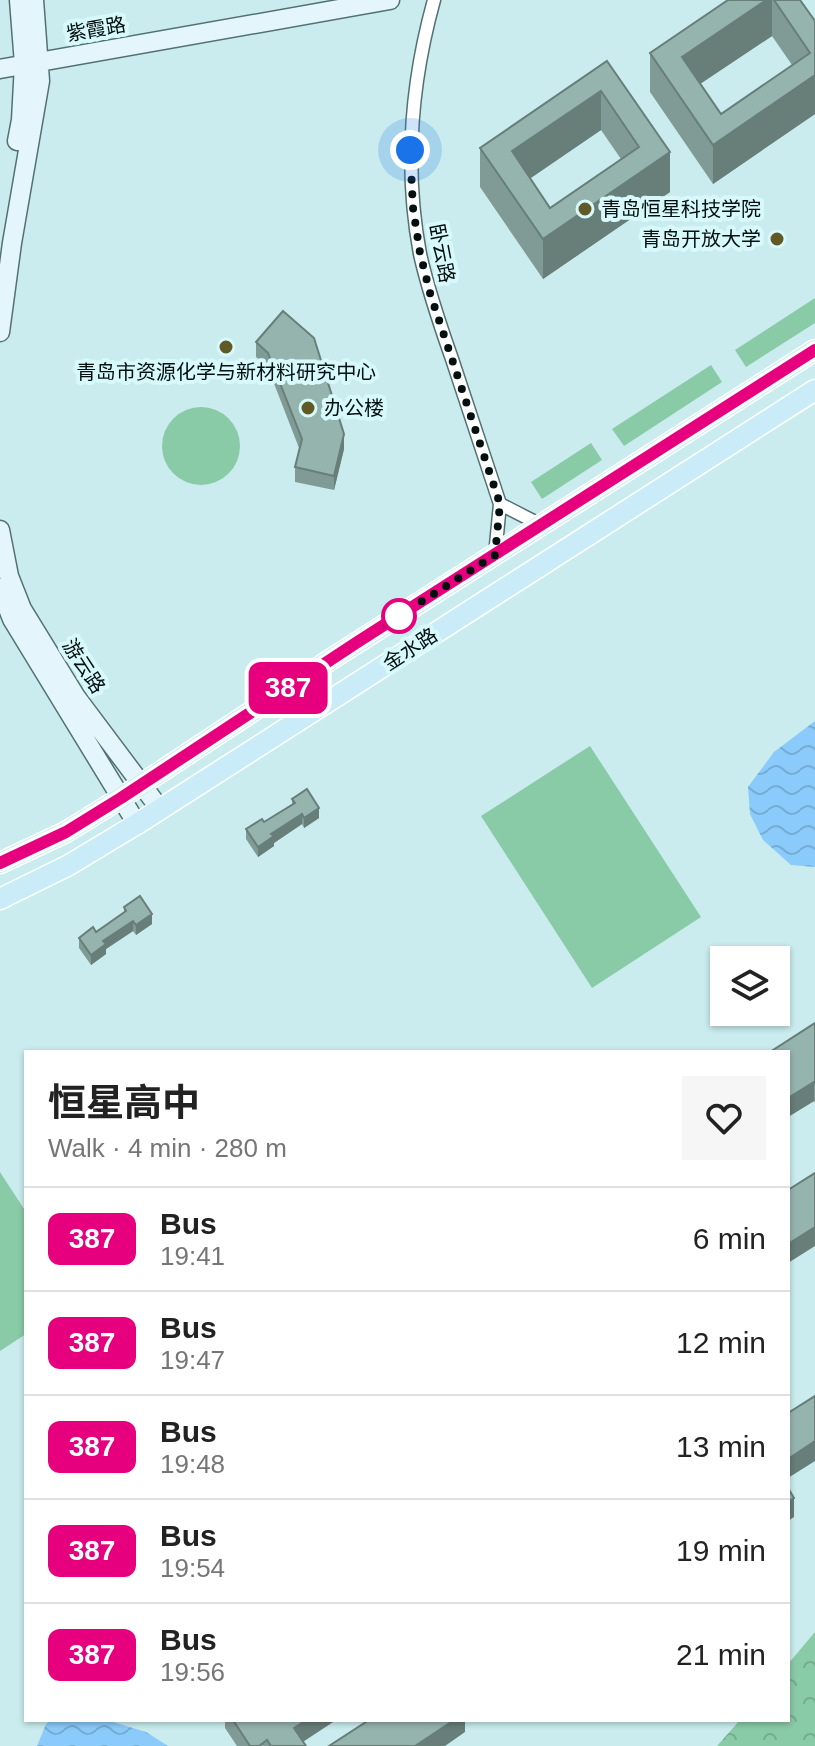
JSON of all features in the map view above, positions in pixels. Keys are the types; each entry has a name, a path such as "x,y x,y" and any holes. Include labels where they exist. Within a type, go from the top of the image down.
{"main road":[{"path":"0,332 40,81 32,63 19,0"},
{"path":"0,247 32,63 34,0"},
{"name":"紫霞路","path":"0,69 390,0"},
{"name":"金水路","path":"0,863 66,832 142,786 333,658 815,350"},
{"name":"金水路","path":"0,899 69,865 137,824 815,390"},
{"name":"游云路","path":"0,530 9,576 22,609 76,697 160,809"},
{"name":"游云路","path":"0,588 12,619 137,824"}],"street":[{"name":"卧云路","path":"434,0 415,90 410,150 413,208 430,293 500,504 495,555"},
{"path":"500,504 541,525"}],"green space":[{"path":"815,298 815,323 746,367 735,350"},
{"path":"711,365 722,382 624,446 612,429"},
{"path":"201,407 216,410 228,419 237,431 240,446 237,461 228,473 216,482 201,485 186,482 174,473 165,461 162,446 165,431 174,419 186,410"},
{"path":"591,443 602,460 542,499 531,482"},
{"path":"590,746 701,917 592,988 481,816"},
{"path":"0,1172 24,1209 24,1335 0,1351"},
{"path":"815,1632 815,1746 717,1746 738,1722 790,1722 790,1662"}],"water":[{"path":"815,721 815,867 791,865 763,840 750,814 748,787 774,752"},
{"path":"114,1722 146,1732 168,1746 37,1746 46,1724"}],"building":[{"path":"728,0 766,0 682,57 721,114 810,53 774,0 800,0 815,21 815,75 713,145 650,53"},
{"path":"607,61 670,152 543,239 480,148","holes":["601,91 639,147 550,208 512,151"]},
{"name":"办公楼","path":"283,311 314,338 344,434 334,476 295,467 302,439 268,353 256,342"},
{"path":"307,789 319,808 304,818 302,814 271,834 274,836 258,847 246,829 295,803 292,799"},
{"path":"140,896 152,914 136,925 133,921 103,941 106,944 91,955 79,938 93,927 96,932 126,911 124,907"},
{"path":"815,1023 815,1084 790,1097 790,1050 773,1050"},
{"path":"815,1173 815,1227 790,1243 790,1189"},
{"path":"815,1396 815,1441 790,1458 790,1412"},
{"path":"234,1722 303,1722 294,1728 306,1746 271,1746 267,1740 259,1746 250,1746"},
{"path":"366,1722 451,1722 415,1746 329,1746"}],"bus line":[{"name":"387","path":"0,863 66,832 121,798 359,641 815,350"}],"place":[{"name":"青岛恒星科技学院","path":"585,209"},
{"name":"青岛开放大学","path":"777,239"},
{"name":"青岛市资源化学与新材料研究中心","path":"226,347"},
{"name":"办公楼","path":"308,408"}],"route":[{"path":"399,616 386,624 495,555 500,504 430,293 413,208 410,150"}]}
